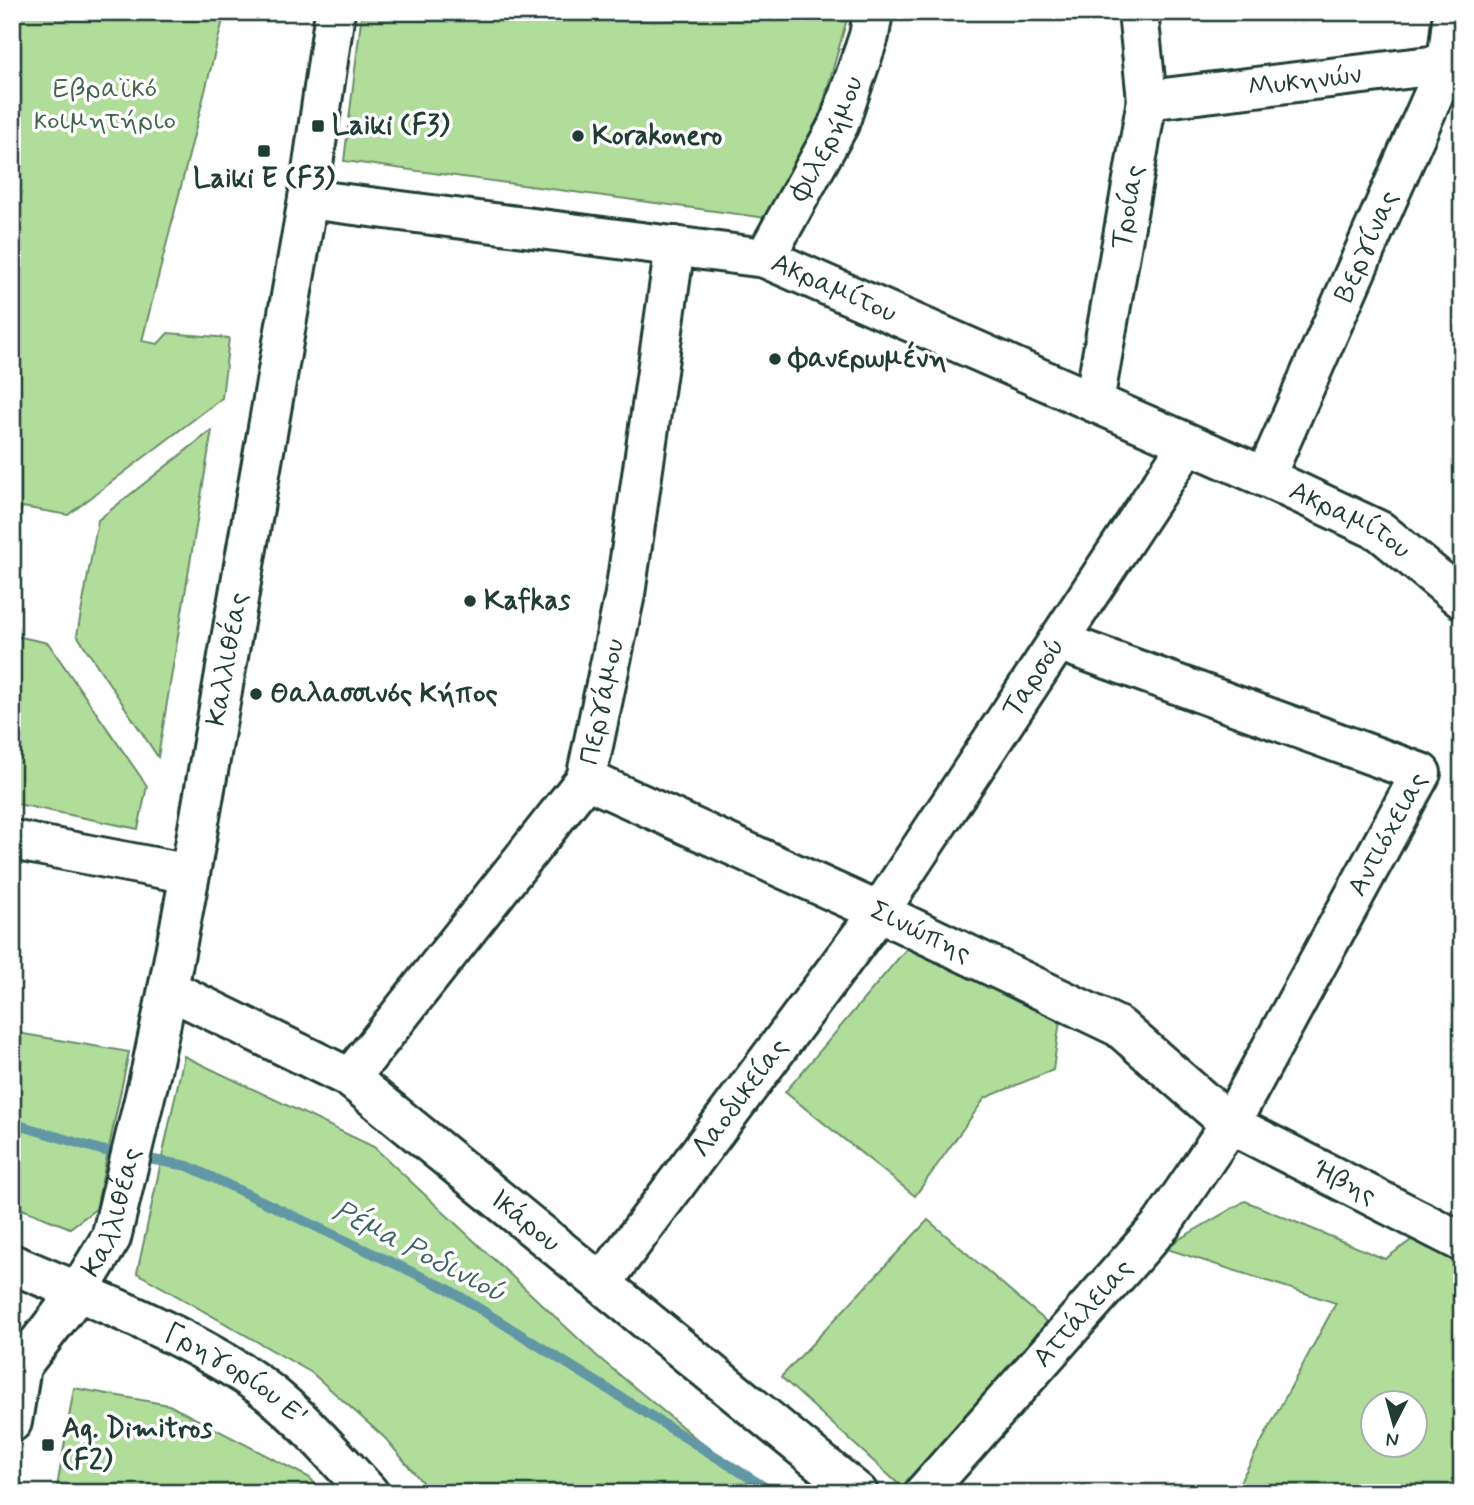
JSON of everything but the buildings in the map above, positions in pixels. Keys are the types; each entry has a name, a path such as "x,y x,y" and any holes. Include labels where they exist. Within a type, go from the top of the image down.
{"street":[{"name":"Καλλιθέας","path":"12,1422 21,1366 78,1292 111,1238 151,1070 190,874 308,199 335,12"},
{"name":"Φιλερήμου","path":"765,258 839,124 869,36 873,12"},
{"name":"Τροίας","path":"1094,402 1147,100 1138,12"},
{"name":"Βεργίνας","path":"1265,477 1455,64 1453,12"},
{"name":"Μυκηνών","path":"1147,100 1455,64"},
{"name":"Ακραμίτου","path":"308,199 765,258 1265,477 1380,531 1462,599"},
{"name":"Περγάμου","path":"349,1078 586,779 625,594 676,246"},
{"name":"Ταρσού","path":"879,912 1188,443"},
{"name":"Αντιόχειας","path":"1058,641 1421,773 1230,1124"},
{"name":"Σινώπης","path":"586,779 879,912 1119,1027 1230,1124"},
{"path":"12,840 190,874"},
{"name":"Λαοδικείας","path":"601,1283 879,912"},
{"name":"Ικάρου","path":"168,989 349,1078 858,1493"},
{"name":"Ήβης","path":"1230,1124 1462,1242"},
{"name":"Αττάλειας","path":"924,1493 1162,1224 1230,1124"},
{"name":"Γρηγορίου Ε'","path":"12,1264 178,1338 246,1376 301,1419 369,1493"}],"green space":[{"name":"Εβραϊκό κοιμητήριο","path":"12,12 225,12 142,341 158,344 168,333 229,338 222,398 68,515 22,507 12,548"},
{"name":"Korakonero","path":"362,12 849,12 821,111 773,219 344,161"},
{"path":"212,430 158,757 77,635 98,520"},
{"path":"16,636 48,643 147,786 138,829 12,803 12,653"},
{"path":"914,940 1061,1013 1053,1070 985,1098 915,1196 785,1092"},
{"path":"12,1032 129,1052 96,1209 70,1228 12,1205"},
{"path":"184,1056 374,1147 598,1357 762,1493 431,1493 386,1439 312,1373 137,1273"},
{"path":"1245,1201 1385,1259 1417,1236 1462,1265 1462,1493 1234,1493 1336,1303 1164,1248"},
{"path":"928,1220 1048,1323 904,1489 781,1377"},
{"path":"74,1388 169,1405 310,1478 323,1493 56,1493"}],"waterway":[{"name":"Ρέμα Ροδινιού","path":"12,1123 122,1154"},
{"name":"Ρέμα Ροδινιού","path":"137,1157 188,1166 448,1289 774,1493"}],"place":[{"name":"Laiki (F3)","path":"318,126"},
{"name":"Korakonero","path":"578,136"},
{"name":"Laiki E (F3)","path":"264,151"},
{"name":"Φανερωμένη","path":"775,359"},
{"name":"Kafkas","path":"470,601"},
{"name":"Θαλασσινός Κήπος","path":"256,694"},
{"name":"Ag. Dimitros (F2)","path":"48,1445"}]}
